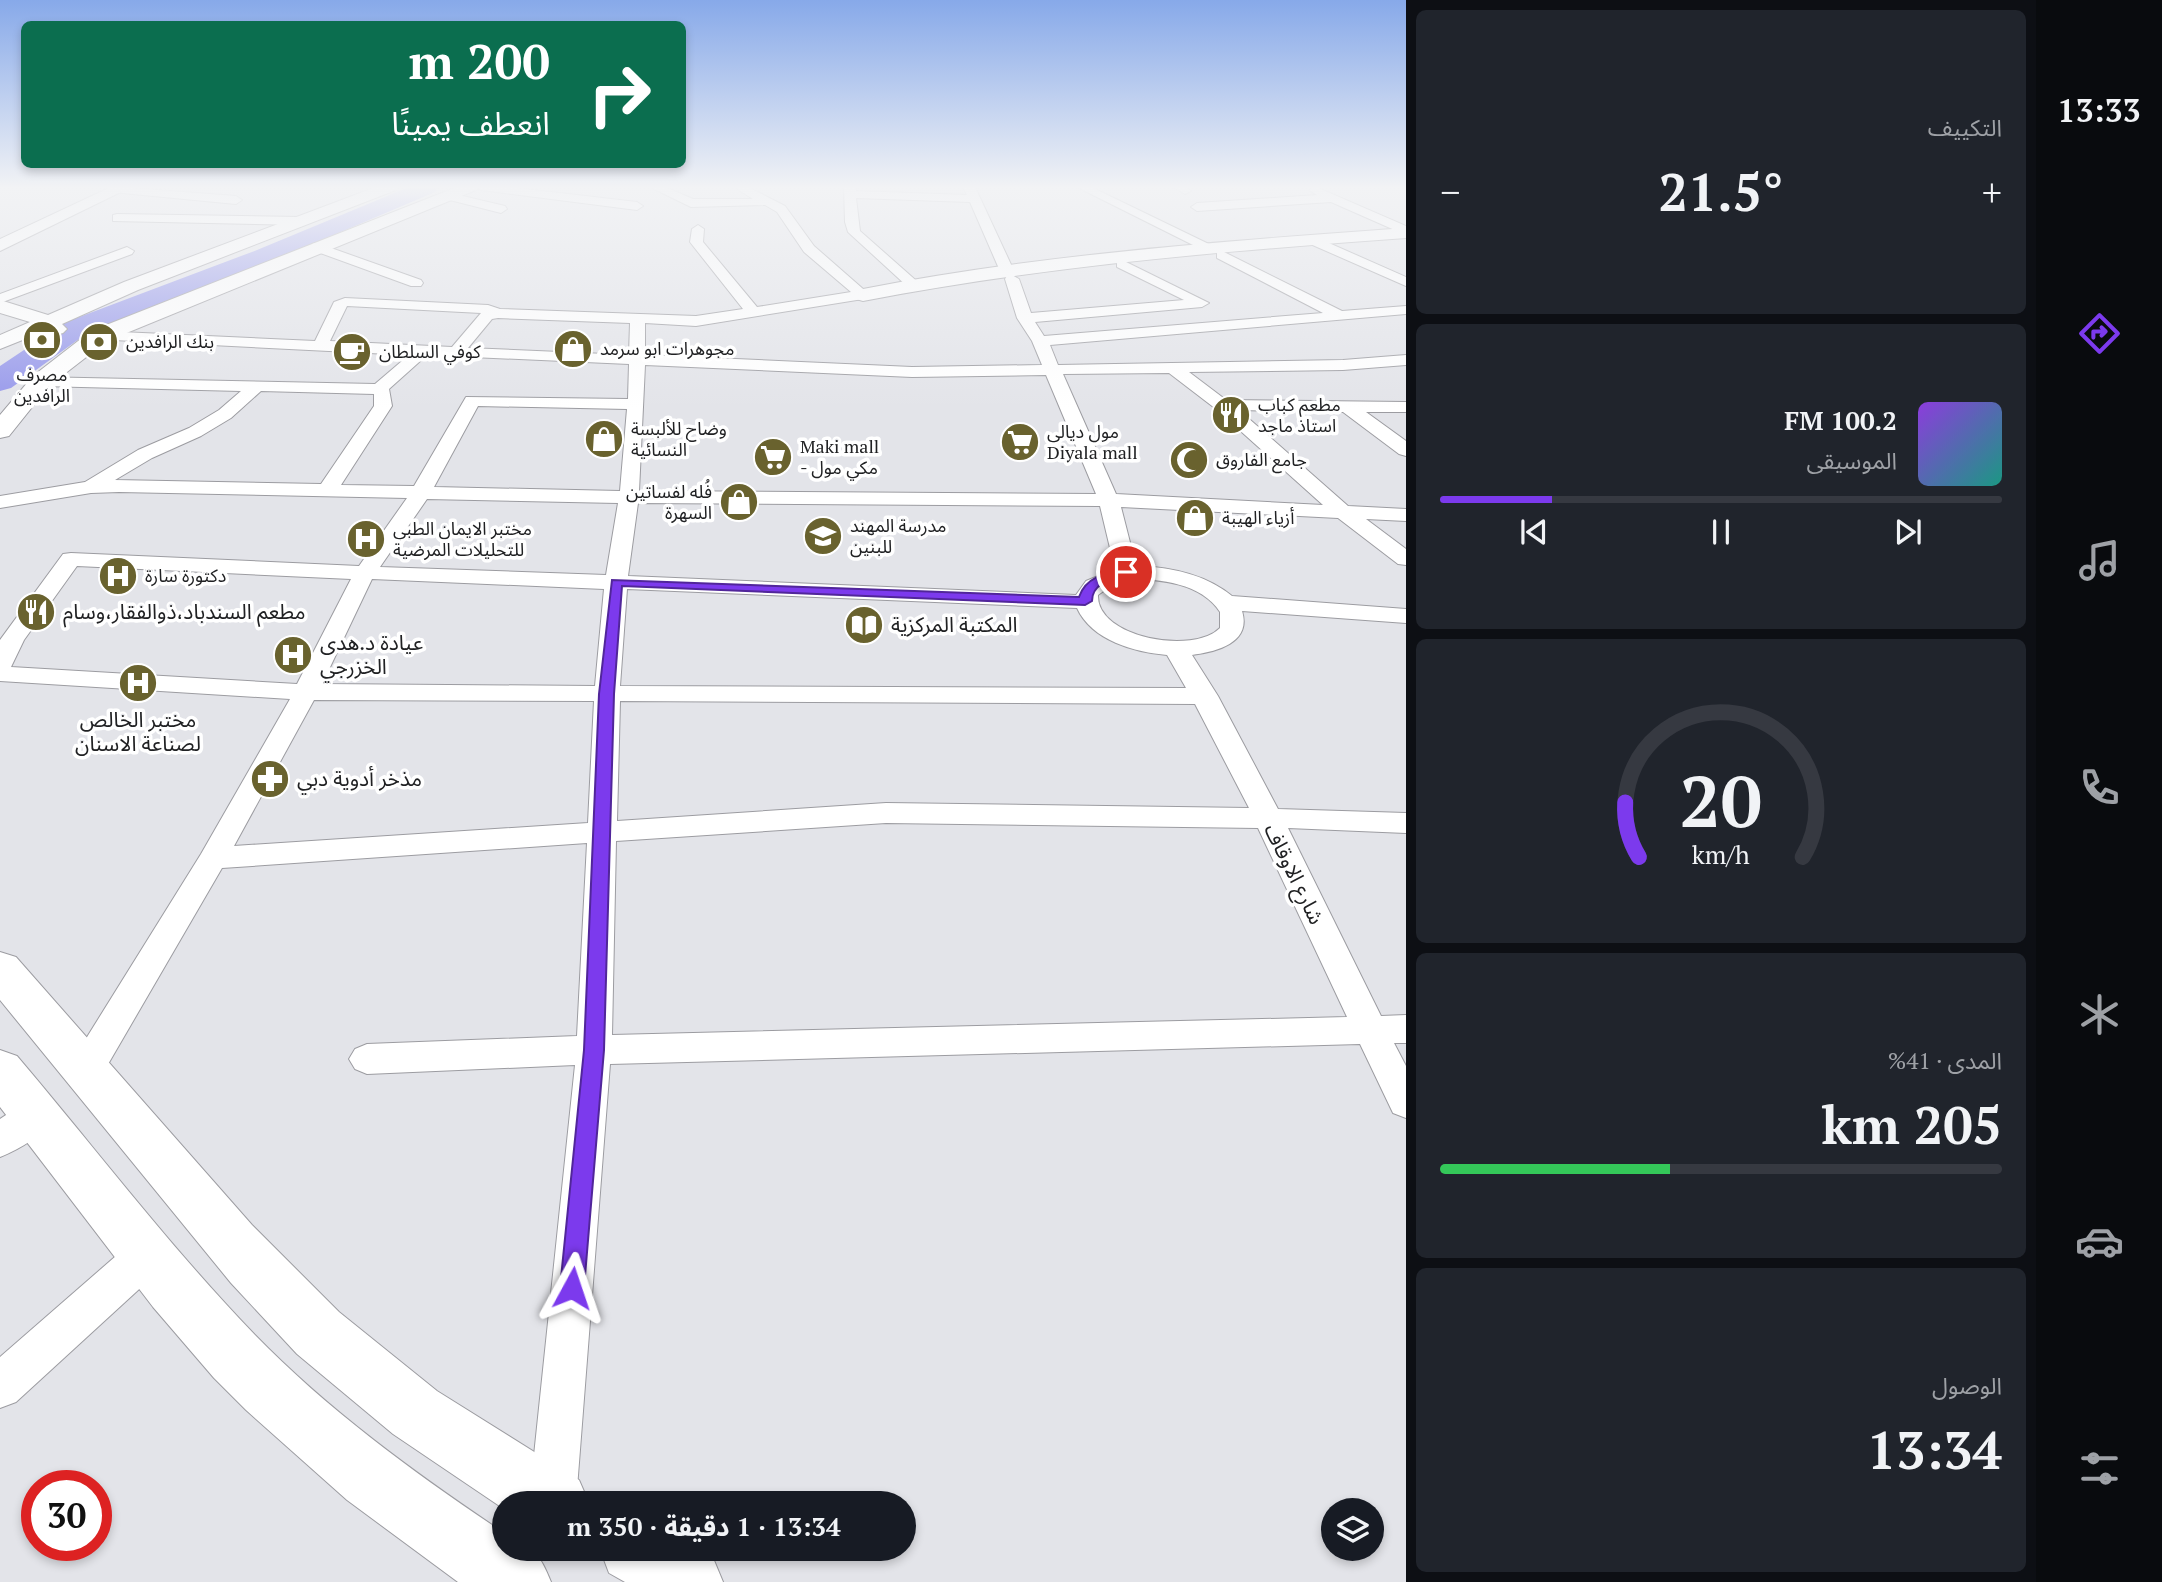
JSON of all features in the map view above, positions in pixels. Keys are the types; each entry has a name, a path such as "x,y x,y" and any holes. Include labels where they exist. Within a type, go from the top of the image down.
{"street":[{"path":"0,299 101,261"},
{"path":"0,343 52,325 206,261"},
{"path":"0,431 41,381 89,335 281,261"},
{"path":"355,261 416,283"},
{"path":"711,261 753,312"},
{"path":"823,261 863,295 923,292 1010,275 1132,261"},
{"path":"887,261 913,284"},
{"path":"1003,261 1026,318 1040,341 1109,500 1126,572"},
{"path":"457,351 487,316 497,313 696,321 863,295 913,284 1145,261"},
{"path":"1235,261 1341,316"},
{"path":"1359,261 1406,282"},
{"path":"1122,264 1248,324"},
{"path":"320,346 339,305 345,302 488,309 497,313"},
{"path":"1026,318 1202,303"},
{"path":"0,306 89,335 912,372 1343,365 1406,360"},
{"path":"1040,341 1406,310"},
{"path":"555,1491 594,1050 607,694 616,582 629,497 636,404 638,319"},
{"path":"41,381 379,389 424,350"},
{"path":"1174,369 1222,405 1343,512 1406,559"},
{"path":"91,487 145,454 195,432 225,414 257,386"},
{"path":"326,492 383,406 383,393 379,389"},
{"path":"87,1068 213,858 306,692 364,574 420,494 472,401 636,404"},
{"path":"1222,405 1406,407"},
{"path":"1345,405 1406,450"},
{"path":"0,502 91,487 629,497 1109,500 1406,515"},
{"path":"0,666 12,640 71,559 364,574 1085,601"},
{"path":"1126,572 1149,572 1194,582 1227,603 1234,614 1234,626 1228,636 1207,646 1176,649 1152,646 1109,630 1094,619 1085,601 1086,594 1093,584 1126,572"},
{"path":"1227,603 1406,616"},
{"name":"شارع الاوقاف","path":"1176,649 1205,696 1268,818 1406,1102"},
{"path":"0,674 306,692 1205,696"},
{"path":"213,858 887,813 1268,818 1406,823"},
{"path":"0,969 87,1068 242,1255 289,1305 344,1356 405,1405 537,1491"},
{"path":"367,1059 594,1050 1406,1029"},
{"path":"0,1070 18,1127 146,1256 235,1357 294,1415 362,1471 437,1529 517,1582"},
{"path":"0,1386 146,1256"},
{"path":"654,1561 690,1582"}],"waterway":[{"path":"0,381 76,328 251,261"}],"place":[{"name":"مصرف الرافدين","path":"42,340"},
{"name":"بنك الرافدين","path":"99,342"},
{"name":"مجوهرات ابو سرمد","path":"573,349"},
{"name":"كوفي السلطان","path":"352,352"},
{"name":"مطعم كباب استاذ ماجد","path":"1231,415"},
{"name":"وضاح للألبسة النسائية","path":"604,439"},
{"name":"مول ديالى Diyala mall","path":"1020,442"},
{"name":"Maki mall - مكي مول","path":"773,457"},
{"name":"جامع الفاروق","path":"1189,460"},
{"name":"فُله لفساتين السهرة","path":"739,502"},
{"name":"أزياء الهيبة","path":"1195,518"},
{"name":"مدرسة المهند للبنين","path":"823,536"},
{"name":"مختبر الايمان الطبي للتحليلات المرضية","path":"366,539"},
{"name":"دكتورة سارة","path":"118,576"},
{"name":"مطعم السندباد،ذوالفقار،وسام","path":"36,612"},
{"name":"المكتبة المركزية","path":"864,625"},
{"name":"عيادة د.هدى الخزرجي","path":"293,655"},
{"name":"مختبر الخالص لصناعة الاسنان","path":"138,683"},
{"name":"مذخر أدوية دبي","path":"270,779"}],"route":[{"path":"572,1288 594,1050 607,694 616,582 1085,601 1093,584 1126,572"}]}
